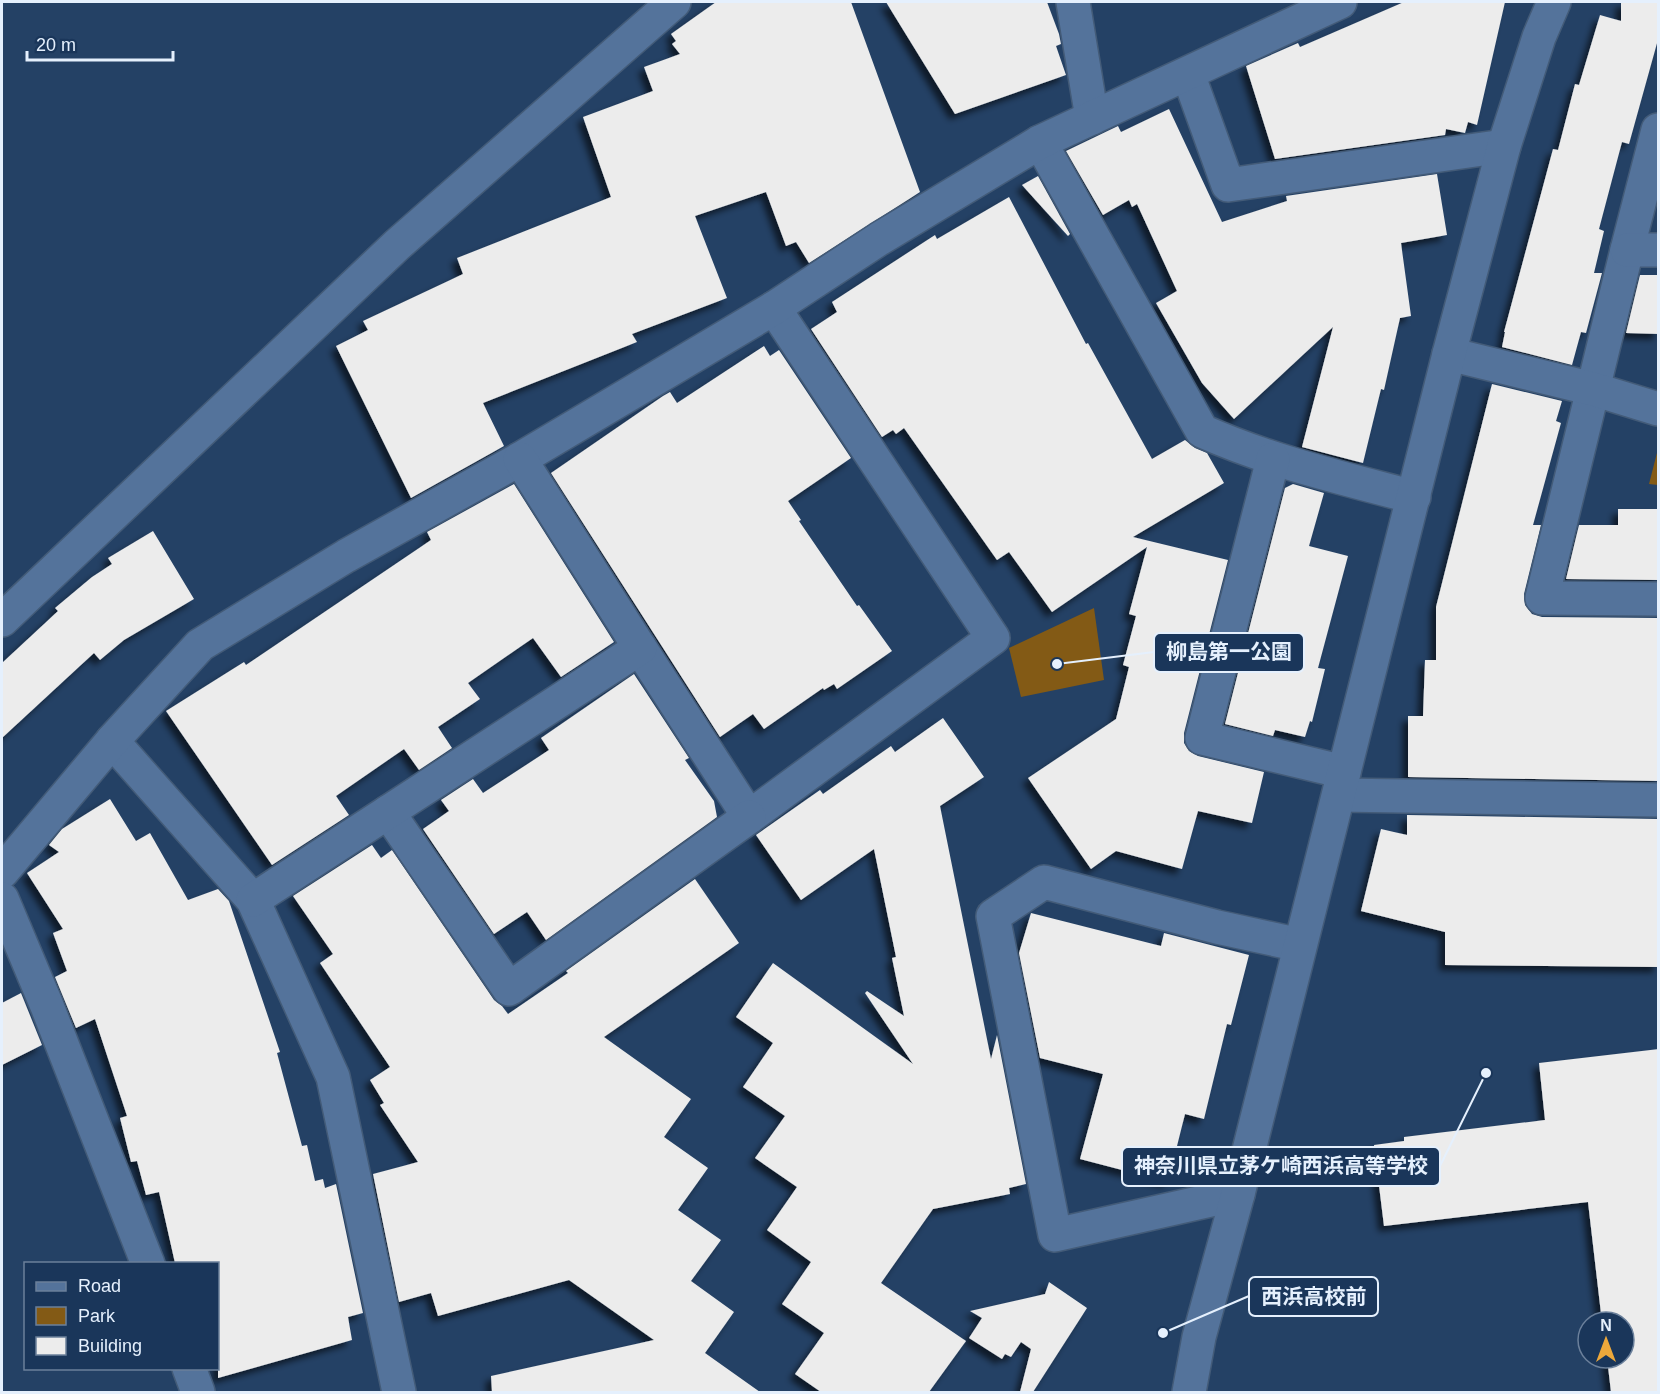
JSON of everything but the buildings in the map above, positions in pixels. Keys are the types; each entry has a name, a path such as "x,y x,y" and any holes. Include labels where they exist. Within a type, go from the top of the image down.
{"street":[{"path":"2,620 397,245 674,2"},
{"path":"1073,2 1092,118"},
{"path":"2,872 112,741 200,645 346,556 520,459 774,308 879,240 1040,142 1341,2"},
{"path":"1189,1392 1199,1337 1238,1194 1449,354 1504,146 1539,37 1554,2"},
{"path":"1188,74 1228,185 1504,146"},
{"path":"1659,130 1643,250 1593,389 1542,598 1659,599"},
{"path":"1040,142 1202,431 1240,448 1273,459 1414,497"},
{"path":"388,812 509,989 993,638 774,308"},
{"path":"1449,354 1593,389 1659,409"},
{"path":"520,459 749,817"},
{"path":"1273,459 1202,738 1341,784 1659,800"},
{"path":"253,900 640,648"},
{"path":"112,741 253,900 333,1077 399,1392"},
{"path":"1238,1194 1056,1234 993,916 1044,882 1217,927 1300,945"},
{"path":"2,899 47,1006 148,1262"},
{"path":"190,1370 198,1392"}],"green space":[{"path":"1658,449 1658,485 1649,484"},
{"path":"1094,608 1104,680 1021,697 1009,648"}],"place":[{"name":"柳島第一公園","path":"1057,664"},
{"name":"神奈川県立茅ケ崎西浜高等学校","path":"1486,1073"},
{"name":"西浜高校前","path":"1163,1333"}]}
